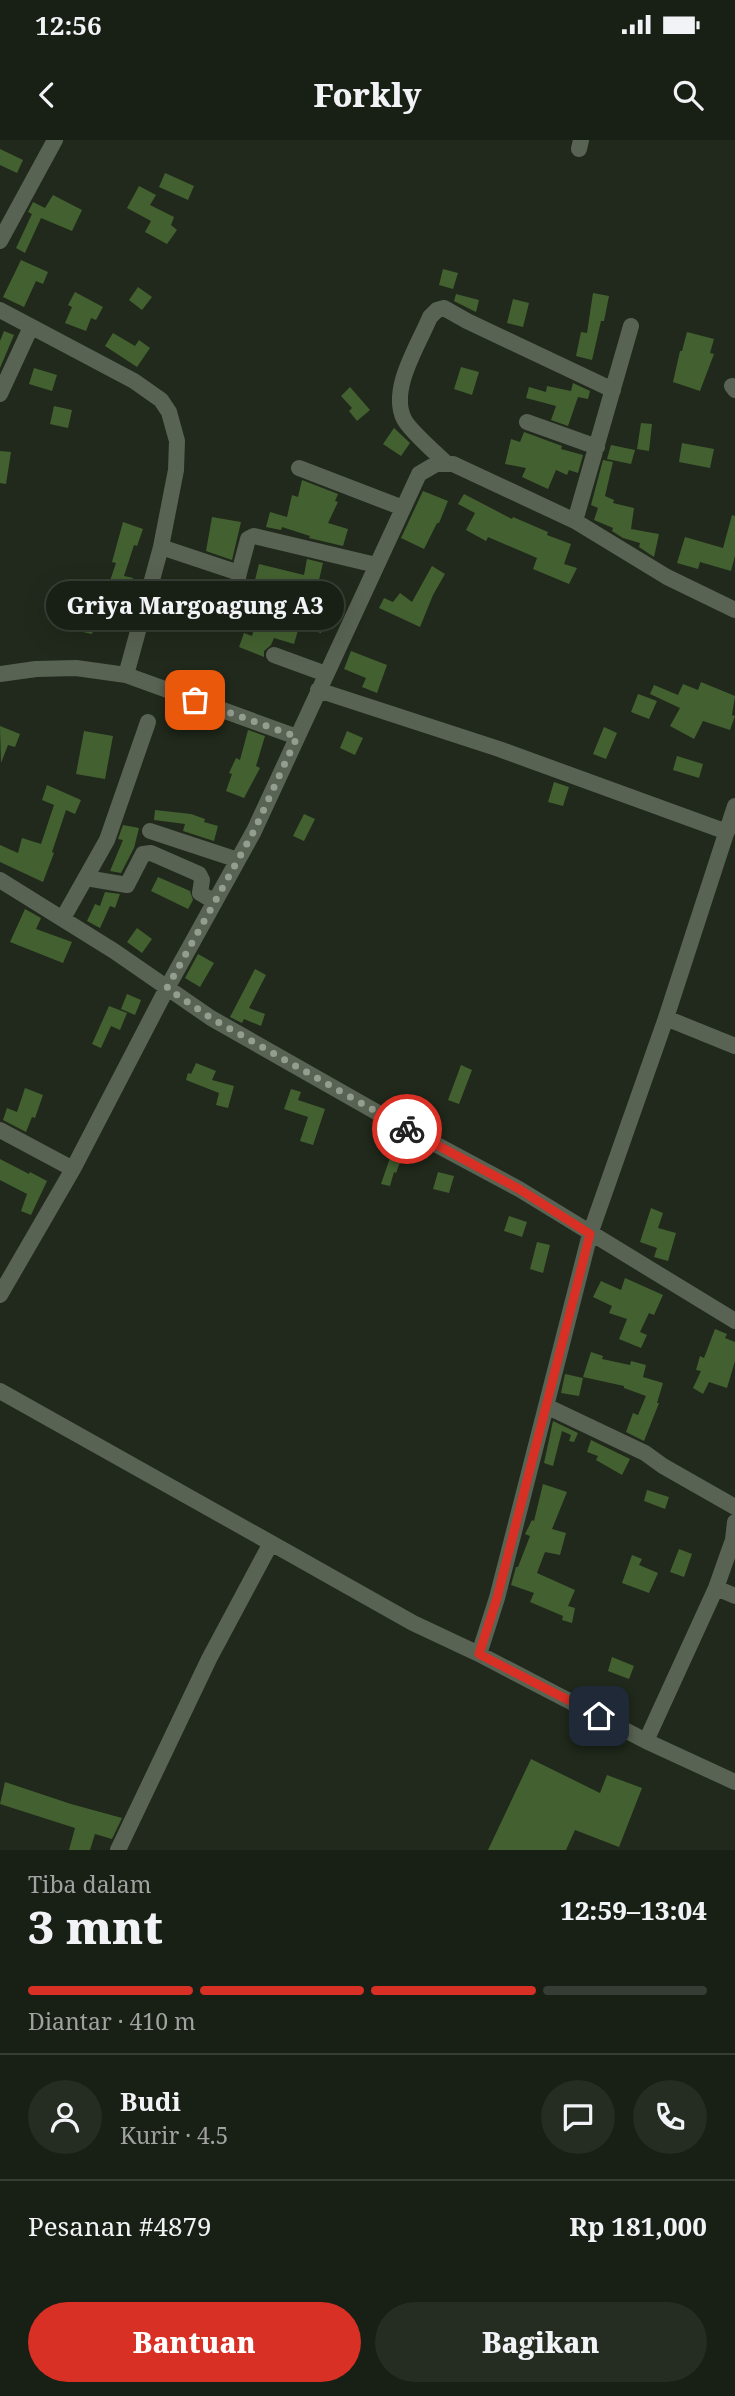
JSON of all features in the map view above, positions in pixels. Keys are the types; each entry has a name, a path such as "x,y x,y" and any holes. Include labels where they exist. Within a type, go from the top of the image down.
{"street":[{"path":"0,241 55,140"},
{"path":"445,462 404,419 400,401 402,377 430,317 437,310 444,308 613,390"},
{"path":"0,310 134,381 161,400 169,412 177,441 176,470 161,547 126,675"},
{"path":"575,521 631,326"},
{"path":"0,394 31,327"},
{"path":"527,422 597,447"},
{"path":"0,1295 73,1168 167,988 254,831 419,474 431,465 445,462 453,464 575,521 667,577 735,610"},
{"path":"299,468 403,508"},
{"path":"230,613 248,539 254,536 376,565"},
{"path":"161,547 239,573"},
{"path":"274,655 326,674"},
{"path":"0,674 36,669 75,668 126,675 297,737"},
{"path":"318,690 499,748 727,832"},
{"path":"63,918 115,821 148,722"},
{"path":"479,1654 497,1598 590,1234 666,1018 735,806"},
{"path":"150,831 238,860"},
{"path":"86,878 127,885 143,853 151,853 199,874 202,880 200,893 215,902"},
{"path":"0,880 63,918 222,1025 519,1189 735,1321"},
{"path":"666,1018 735,1046"},
{"path":"0,1130 73,1168"},
{"path":"0,1391 413,1623 479,1654 646,1741 735,1782"},
{"path":"546,1406 645,1453 735,1507"},
{"path":"646,1741 716,1588 734,1540 735,1522"},
{"path":"118,1850 209,1660 271,1543"},
{"path":"716,1588 735,1596"}],"building":[{"path":"0,149 23,160 17,173 0,165"},
{"path":"165,173 194,186 188,200 159,187"},
{"path":"139,186 156,195 150,205 174,217 171,225 177,230 167,244 145,232 151,221 127,208"},
{"path":"53,195 82,210 72,231 41,218 25,253 16,248 32,214 28,212 33,202 45,208"},
{"path":"21,260 48,272 43,284 36,281 24,307 3,297"},
{"path":"443,269 458,273 453,289 439,285"},
{"path":"138,287 152,297 142,310 129,300"},
{"path":"75,292 103,307 96,320 91,318 86,331 65,323 72,307 68,305"},
{"path":"593,293 609,296 592,360 576,356 581,332 587,333"},
{"path":"456,294 479,300 476,312 454,301"},
{"path":"513,299 529,303 523,327 507,323"},
{"path":"4,331 14,335 0,368 0,341"},
{"path":"687,332 714,339 710,353 714,354 700,391 673,382"},
{"path":"113,333 135,346 139,340 150,348 137,367 105,346"},
{"path":"461,367 479,372 472,395 454,389"},
{"path":"34,368 57,375 52,391 29,384"},
{"path":"573,383 590,391 588,399 578,397 568,426 551,420 556,406 526,398 529,387 546,392 547,386 571,391"},
{"path":"350,387 370,410 357,421 349,411 352,408 341,396"},
{"path":"54,406 72,410 68,428 50,424"},
{"path":"641,423 652,424 649,451 637,449"},
{"path":"394,428 410,443 401,456 383,444"},
{"path":"524,432 562,446 561,449 583,455 578,473 569,470 567,475 556,470 548,489 522,477 526,468 505,464 511,439 520,442"},
{"path":"682,443 714,449 710,468 679,462"},
{"path":"611,445 635,450 631,464 607,459"},
{"path":"0,451 11,452 6,484 0,483"},
{"path":"603,460 613,462 605,496 614,500 613,503 634,508 631,529 659,534 654,557 639,547 640,543 623,538 612,531 613,528 594,520 598,508 591,505"},
{"path":"302,480 338,494 335,501 338,502 328,523 348,529 343,546 309,538 310,536 282,527 281,530 266,527 270,512 287,517 292,495 298,497"},
{"path":"423,491 448,501 424,549 401,538"},
{"path":"464,494 512,519 513,517 571,544 564,564 577,568 569,584 533,569 537,558 488,537 486,541 466,530 475,513 458,504"},
{"path":"732,515 735,516 735,556 731,571 700,562 698,569 677,563 685,537 723,548"},
{"path":"212,517 241,522 232,560 206,551"},
{"path":"123,522 143,529 137,546 134,545 124,576 133,578 127,599 106,593 116,563 112,562"},
{"path":"307,559 323,563 319,580 327,583 320,603 333,607 330,618 325,616 321,633 299,627 294,644 274,638 264,651 264,657 239,647 244,633 252,636 259,612 283,619 291,594 254,584 259,564 304,575"},
{"path":"432,566 445,574 420,627 379,608 384,598 393,602 400,593 412,602"},
{"path":"72,589 101,597 92,634 74,630 79,607 68,604"},
{"path":"351,651 387,665 377,693 362,687 366,678 344,669"},
{"path":"701,682 735,696 732,715 735,716 730,730 703,721 694,739 670,726 680,708 650,694 654,685 678,695 683,684 698,690"},
{"path":"638,694 657,701 649,719 631,712"},
{"path":"0,726 20,734 15,747 8,745 1,763"},
{"path":"604,727 617,733 606,759 593,754"},
{"path":"248,730 265,736 256,766 260,768 244,798 226,791 232,774 229,773 236,758 240,760"},
{"path":"84,731 113,736 105,779 76,774"},
{"path":"347,731 363,738 355,755 340,748"},
{"path":"677,756 703,764 699,778 673,770"},
{"path":"554,782 569,787 563,806 548,802"},
{"path":"47,785 81,800 75,814 66,810 43,882 0,862 0,845 18,853 22,838 41,844 54,805 42,800"},
{"path":"155,810 191,814 205,819 204,822 218,826 214,841 183,831 185,824 154,820"},
{"path":"304,814 315,819 304,841 293,836"},
{"path":"123,825 139,828 134,848 121,873 110,871 123,840 118,839"},
{"path":"158,877 190,891 193,900 188,909 151,891"},
{"path":"105,892 120,894 115,908 110,906 100,928 87,921 95,904 100,906"},
{"path":"25,909 41,918 36,929 72,942 63,963 10,942"},
{"path":"137,928 152,939 142,953 127,942"},
{"path":"198,954 214,963 200,987 185,978"},
{"path":"255,969 266,975 249,1008 265,1014 261,1026 244,1019 242,1023 230,1017"},
{"path":"127,994 141,1000 135,1015 121,1009"},
{"path":"109,1006 127,1013 120,1030 111,1026 101,1048 92,1044"},
{"path":"196,1063 216,1071 212,1080 234,1086 228,1108 216,1105 219,1093 186,1080"},
{"path":"461,1065 472,1070 459,1104 448,1100"},
{"path":"25,1088 43,1095 35,1118 32,1117 26,1132 3,1120 7,1108 17,1112"},
{"path":"291,1089 301,1092 298,1100 325,1109 313,1145 300,1141 308,1117 284,1109"},
{"path":"394,1146 404,1152 390,1186 381,1184"},
{"path":"0,1159 47,1181 31,1215 21,1211 27,1194 0,1180"},
{"path":"438,1172 454,1176 449,1193 433,1189"},
{"path":"651,1208 663,1213 658,1228 676,1233 668,1261 654,1257 657,1248 640,1242"},
{"path":"509,1216 527,1222 522,1237 504,1231"},
{"path":"537,1242 550,1245 543,1273 530,1269"},
{"path":"625,1278 663,1295 654,1315 649,1313 640,1332 647,1335 641,1348 619,1339 627,1319 609,1313 612,1306 593,1297 601,1281 621,1290"},
{"path":"715,1329 727,1334 725,1338 735,1342 735,1361 727,1388 709,1382 703,1394 693,1388 701,1371 696,1370 700,1356 704,1358"},
{"path":"591,1352 603,1356 602,1359 630,1365 631,1361 646,1365 643,1377 663,1383 659,1403 644,1441 626,1432 633,1413 638,1415 646,1396 624,1386 583,1377"},
{"path":"565,1374 583,1378 579,1396 561,1393"},
{"path":"553,1421 578,1433 574,1442 569,1441 571,1435 562,1431 553,1466 544,1463"},
{"path":"591,1440 630,1459 622,1475 596,1460 598,1456 587,1452"},
{"path":"543,1484 567,1492 552,1529 566,1533 560,1555 545,1552 537,1573 575,1590 568,1606 575,1608 572,1623 562,1620 563,1616 530,1602 534,1593 511,1585 530,1536 525,1534 532,1520 534,1521"},
{"path":"647,1490 669,1497 665,1509 644,1501"},
{"path":"679,1549 692,1554 684,1577 670,1572"},
{"path":"632,1555 642,1559 639,1565 658,1573 649,1593 622,1583"},
{"path":"612,1657 634,1666 629,1679 608,1671"},
{"path":"531,1759 600,1793 607,1775 642,1788 619,1847 575,1830 566,1850 488,1850"},
{"path":"5,1782 122,1818 112,1839 95,1834 90,1850 69,1850 75,1828 0,1804"}],"way so far":[{"path":"195,700 297,737 254,831 167,988 211,1018 407,1129"}],"place":[{"name":"Griya Margoagung A3","path":"195,700"}],"route":[{"path":"407,1129 519,1189 590,1234 497,1598 479,1654 599,1716"}]}
